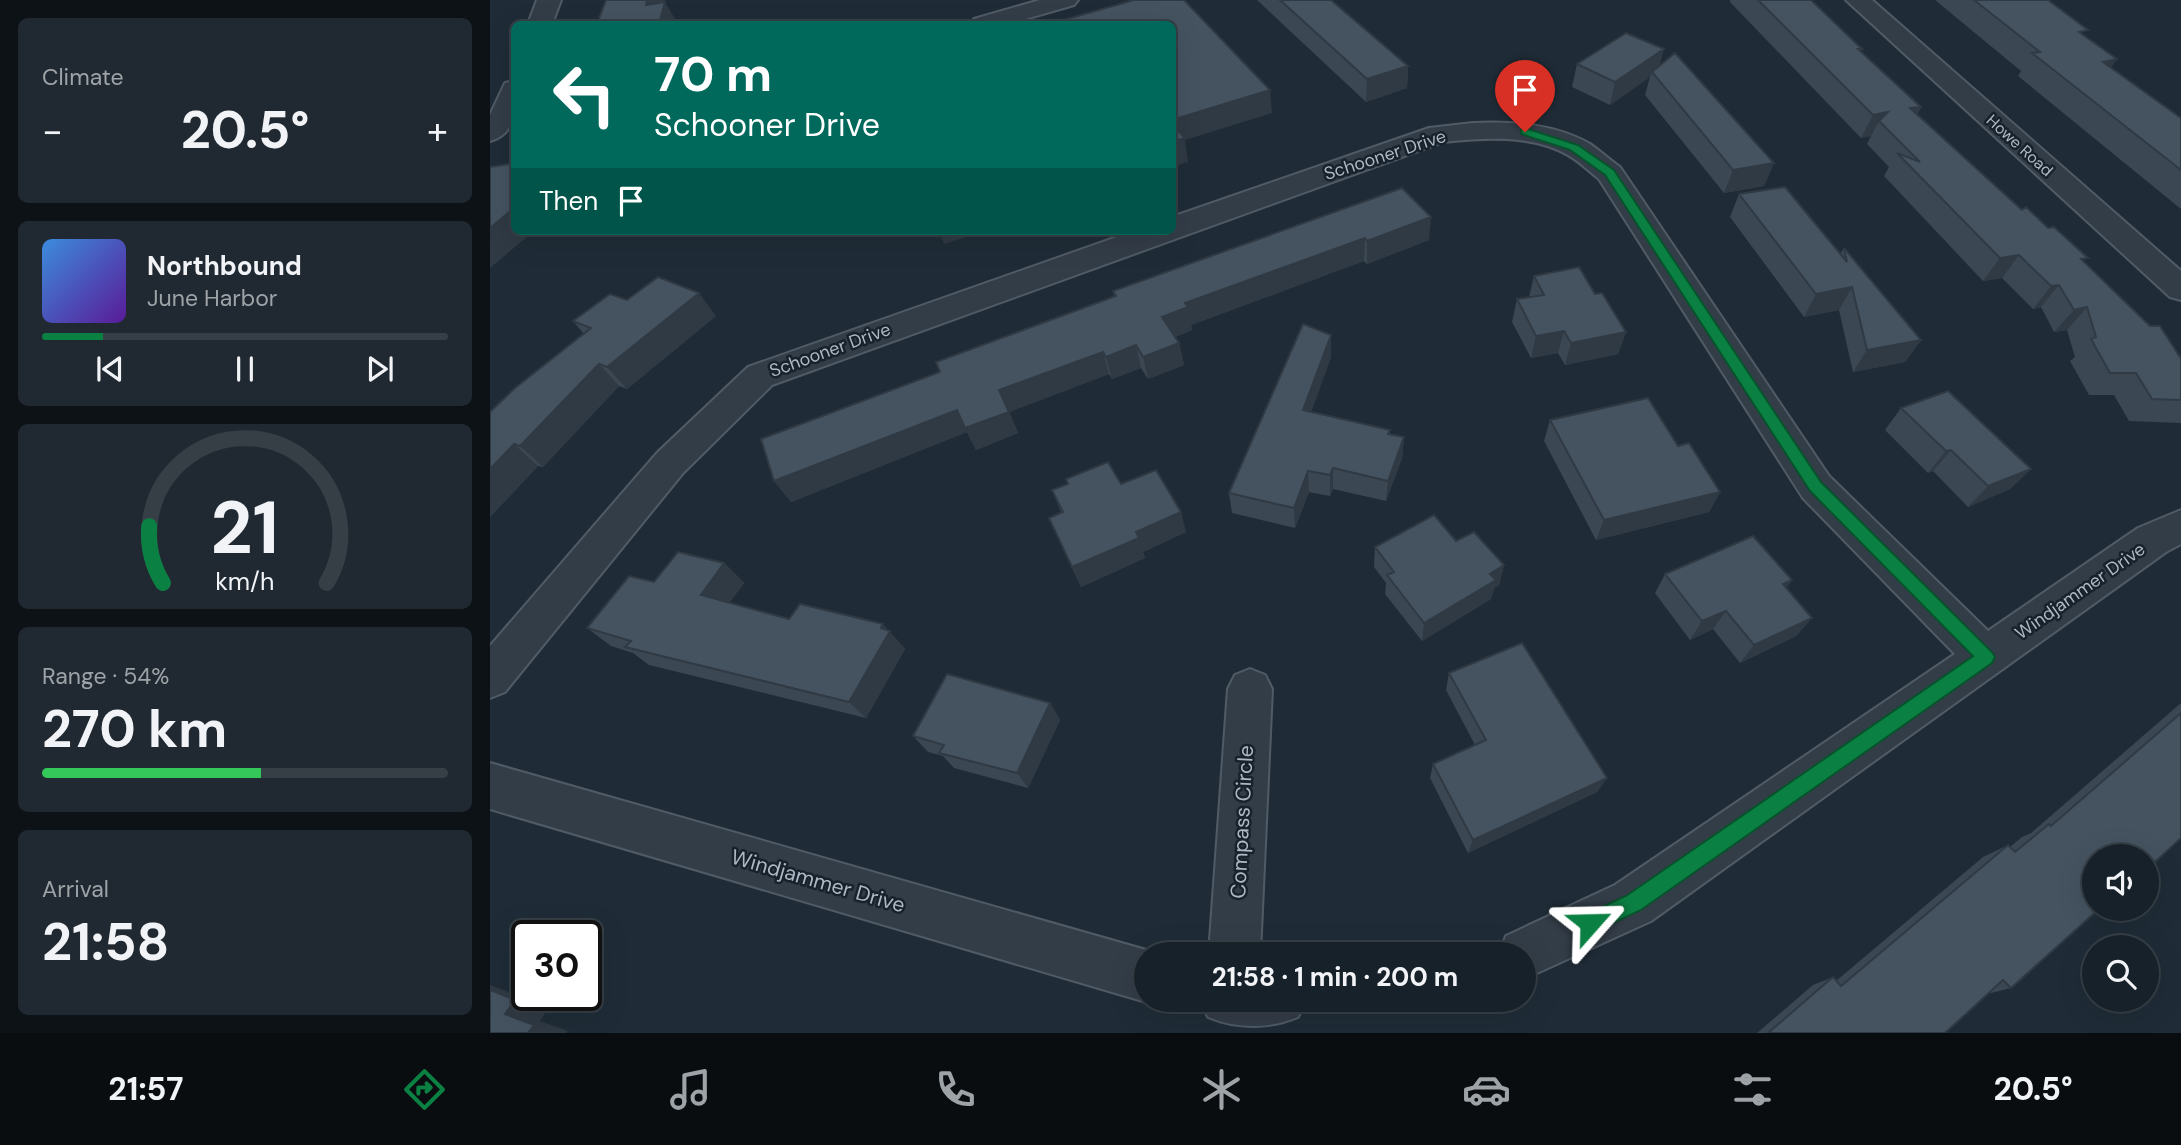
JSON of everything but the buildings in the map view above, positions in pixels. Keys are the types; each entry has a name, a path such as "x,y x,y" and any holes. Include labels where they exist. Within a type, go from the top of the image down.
{"street":[{"path":"541,21 549,0"},
{"path":"993,21 1066,0"},
{"name":"Howe Road","path":"1858,0 2181,289"},
{"name":"Schooner Drive","path":"1176,227 1439,134 1480,130 1525,132 1574,147 1610,173 1816,487 1986,657"},
{"name":"Schooner Drive","path":"490,678 670,463 760,376 1153,235"},
{"name":"Windjammer Drive","path":"1536,948 1633,903 2152,540 2181,526"},
{"name":"Compass Circle","path":"1242,942 1250,690"},
{"name":"Windjammer Drive","path":"490,786 1134,973"}],"route":[{"path":"1525,132 1574,147 1610,173 1816,487 1986,657 1633,903 1590,923"}]}
